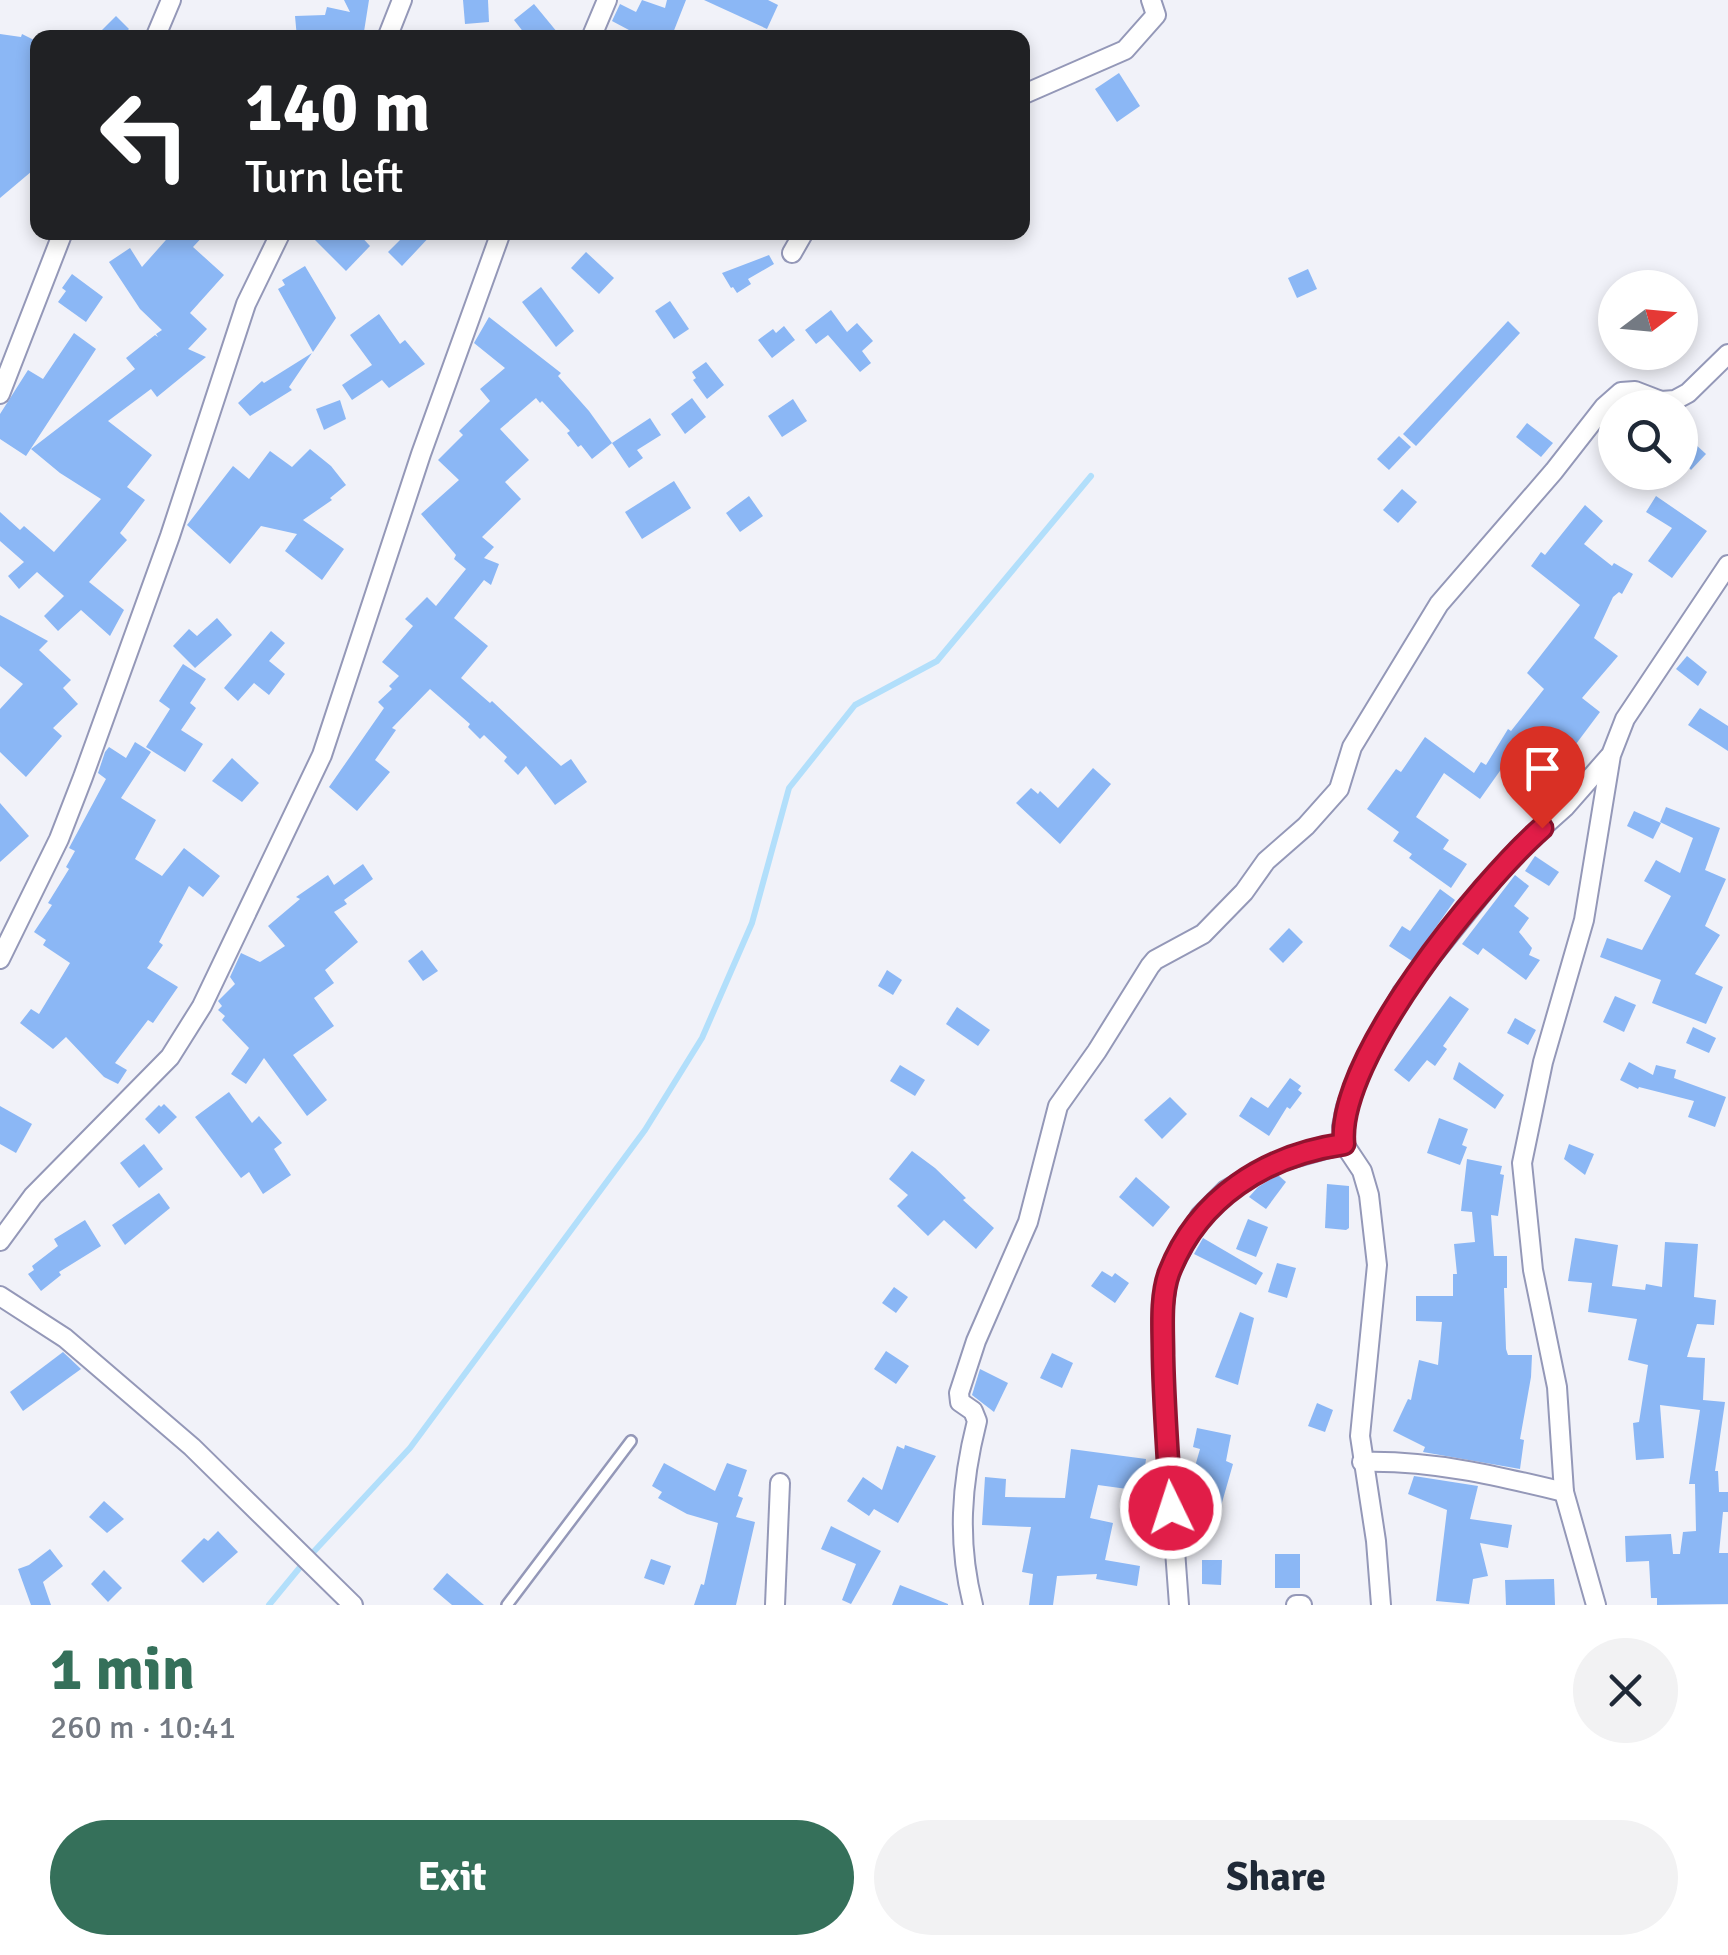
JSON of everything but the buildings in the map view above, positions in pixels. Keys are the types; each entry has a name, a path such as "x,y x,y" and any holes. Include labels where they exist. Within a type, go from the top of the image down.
{"street":[{"path":"159,30 172,0"},
{"path":"389,30 402,0"},
{"path":"595,30 608,0"},
{"path":"1030,92 1125,50 1156,15 1151,0"},
{"path":"0,394 60,240"},
{"path":"0,959 59,838 83,777 170,536 246,304 277,240"},
{"path":"0,1241 33,1196 170,1057 202,1006 322,755 421,454 498,240"},
{"path":"792,253 799,240"},
{"path":"973,1605 963,1554 961,1512 967,1462 978,1421 973,1411 960,1402 959,1393 976,1340 1028,1222 1058,1106 1155,960 1203,934 1244,892 1266,861 1340,789 1352,748 1439,604 1604,407 1620,392 1635,390 1661,401 1675,400 1688,393 1728,354"},
{"path":"1596,1605 1564,1492 1556,1387 1533,1270 1522,1163 1543,1062 1584,920 1610,755 1626,719 1728,565"},
{"path":"1381,1605 1376,1541 1362,1462 1363,1397 1377,1265 1369,1196 1362,1171 1344,1144 1346,1107 1366,1059 1402,993 1518,849 1565,807 1610,755"},
{"path":"1178,1605 1164,1400 1162,1320 1168,1274 1200,1216 1226,1190 1272,1164 1344,1144"},
{"path":"0,1296 65,1338 192,1447 353,1605"},
{"path":"1362,1462 1397,1461 1484,1472 1564,1492"},
{"path":"774,1605 780,1483"}],"lane":[{"path":"507,1605 632,1441"}],"waterway":[{"path":"269,1605 410,1448 645,1130 702,1038 752,923 789,788 855,705 937,661 1091,476"}],"route":[{"path":"1171,1508 1162,1320 1168,1274 1200,1216 1226,1190 1272,1164 1344,1144 1346,1107 1366,1059 1402,993 1518,849 1542,828"}]}
